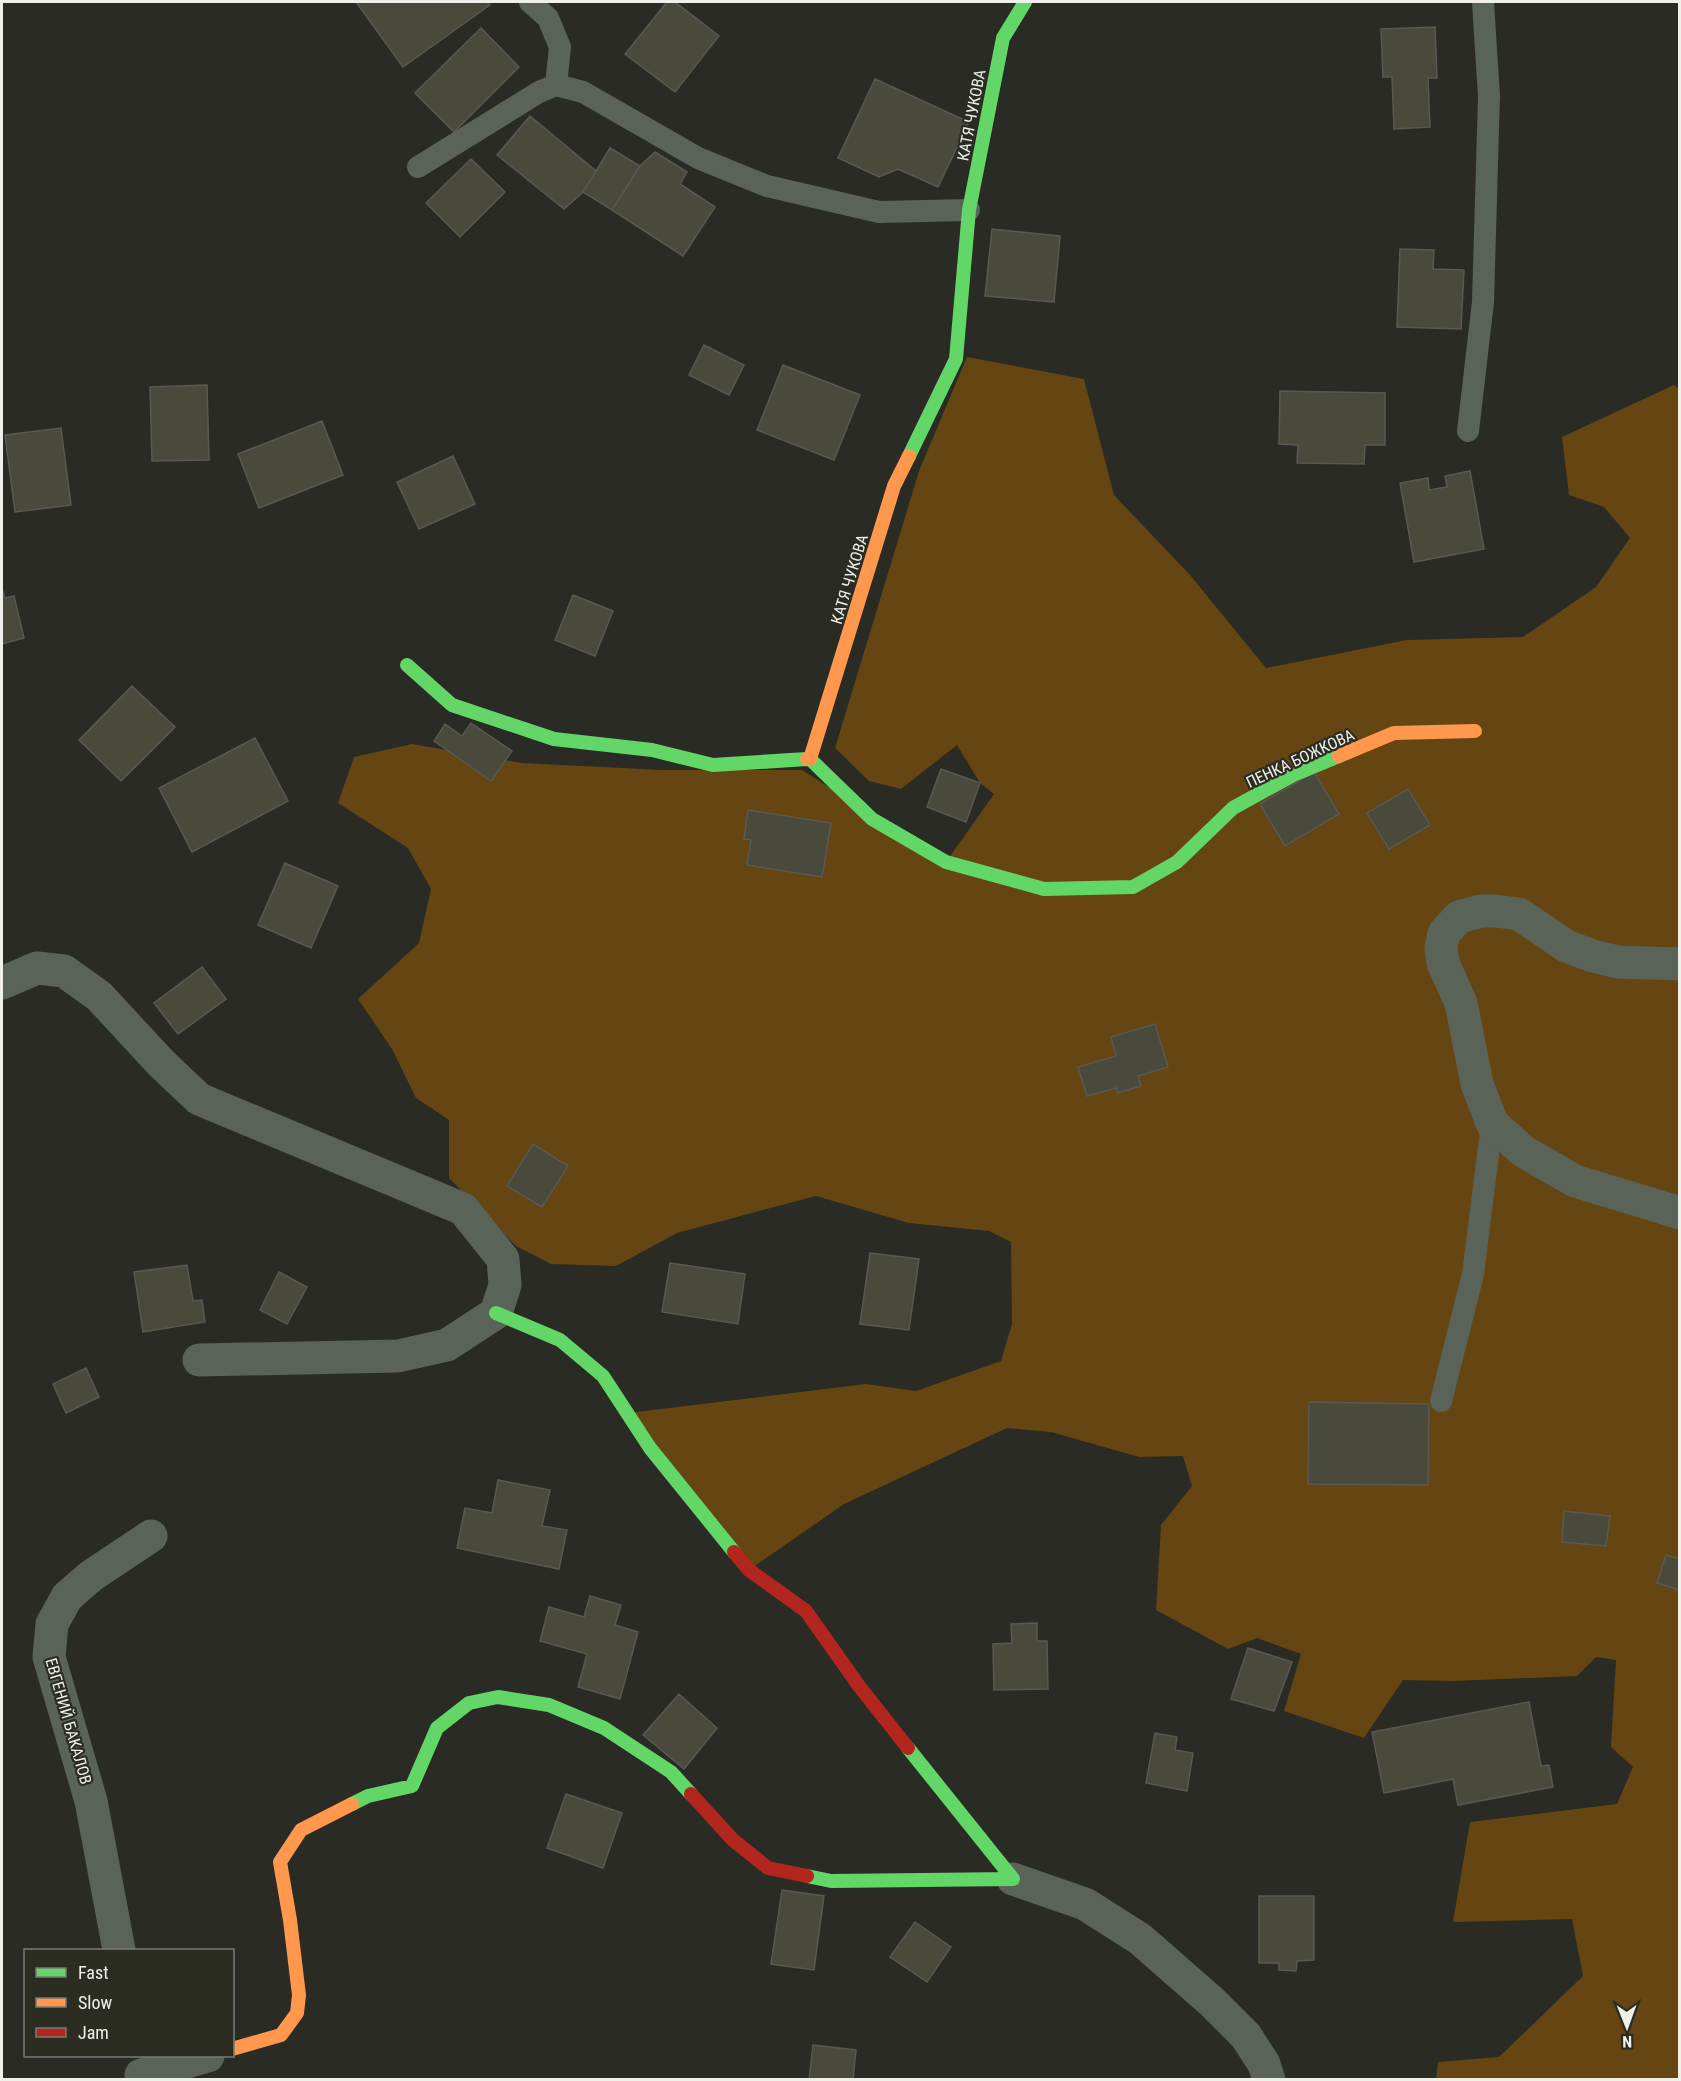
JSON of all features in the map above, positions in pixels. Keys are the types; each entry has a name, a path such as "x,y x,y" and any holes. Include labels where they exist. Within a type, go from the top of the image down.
{"street":[{"name":"КАТЯ ЧУКОВА","path":"810,759 894,486 956,359 969,210 1003,38 1025,2"},
{"path":"407,665 452,705 554,740 652,750 713,765 810,759"},
{"name":"ПЕНКА БОЖКОВА","path":"810,759 872,819 946,862 1044,889 1133,887 1177,862 1233,808 1293,775 1395,733 1475,731"},
{"path":"1680,964 1618,962 1593,956 1566,946 1519,914 1494,911 1481,911 1459,917 1444,933 1441,948 1443,963 1461,1003 1477,1084 1492,1123 1522,1151 1575,1181 1680,1213"},
{"path":"2,983 37,968 64,971 99,996 161,1063 199,1099 463,1209 503,1259 505,1285 496,1312 447,1345 398,1356 199,1360"},
{"path":"496,1312 560,1340 603,1376 650,1448 696,1506 749,1570 806,1611 859,1686 1013,1879"},
{"name":"ЕВГЕНИЙ БАКАЛОВ","path":"119,1949 92,1801 49,1657 52,1624 67,1597 91,1576 151,1536"},
{"path":"234,2048 281,2035 297,2013 299,1995 280,1862 301,1830 368,1796 412,1786 437,1728 469,1703 498,1697 549,1705 604,1728 671,1772 733,1840 768,1868 831,1881 1013,1879 1085,1904 1140,1939 1211,2001 1246,2036 1264,2064 1269,2079"},
{"path":"140,2070 199,2057"}],"lane":[{"path":"530,2 548,18 560,47 556,86"},
{"path":"1468,431 1483,302 1489,96 1483,2"},
{"path":"418,167 539,92 556,86 583,92 698,158 767,186 879,212 969,210"},
{"path":"1441,1401 1473,1274 1492,1123"}],"shaded area":[{"path":"967,357 1084,379 1114,495 1190,575 1266,668 1407,640 1523,637 1596,587 1630,538 1604,507 1569,495 1562,437 1674,385 1679,389 1679,2079 1436,2079 1438,2062 1499,2057 1583,1976 1572,1919 1453,1922 1470,1822 1617,1804 1633,1767 1611,1747 1616,1660 1596,1657 1577,1676 1453,1681 1403,1680 1364,1738 1284,1711 1301,1654 1257,1638 1228,1649 1156,1610 1161,1525 1192,1486 1183,1456 1139,1457 1051,1432 1007,1428 844,1504 749,1570 628,1413 866,1384 916,1391 1001,1361 1012,1324 1011,1242 989,1231 909,1223 816,1196 677,1233 616,1266 551,1264 516,1246 449,1178 449,1120 416,1098 392,1049 358,999 419,943 431,889 408,848 338,803 354,757 412,744 522,763 663,770 802,770 946,862 994,794 980,783 957,745 901,789 869,781 835,748 919,471"}],"building":[{"path":"356,2 487,2 490,5 403,67"},
{"path":"667,2 675,2 719,36 675,92 625,54"},
{"path":"1435,27 1437,78 1428,78 1430,127 1394,129 1392,77 1383,77 1381,29"},
{"path":"481,28 519,67 454,132 415,93"},
{"path":"875,79 969,122 938,187 898,169 879,177 838,158"},
{"path":"530,116 596,171 583,192 564,209 497,155"},
{"path":"610,148 640,166 612,210 583,192"},
{"path":"655,152 687,172 680,184 715,207 683,256 612,210 640,166"},
{"path":"471,159 505,192 460,237 426,203"},
{"path":"992,229 1060,236 1054,302 985,296"},
{"path":"1400,249 1434,250 1433,269 1464,270 1461,329 1397,327"},
{"path":"704,345 744,365 729,395 689,375"},
{"path":"783,365 860,395 834,460 757,430"},
{"path":"207,385 209,460 152,461 150,387"},
{"path":"1280,391 1385,393 1385,445 1365,445 1364,464 1297,463 1298,445 1279,444"},
{"path":"322,421 343,475 259,508 238,454"},
{"path":"61,428 71,505 15,512 5,435"},
{"path":"453,456 475,504 419,529 397,482"},
{"path":"1470,471 1484,549 1414,562 1400,483 1428,478 1429,490 1447,487 1445,476"},
{"path":"2,589 5,598 14,596 24,638 2,644"},
{"path":"573,595 613,611 595,656 555,640"},
{"path":"132,686 175,727 121,781 79,740"},
{"path":"471,723 512,751 491,781 434,741 445,724 462,736"},
{"path":"255,738 288,801 192,852 159,788"},
{"path":"941,769 980,783 966,822 927,807"},
{"path":"1314,772 1339,814 1285,846 1260,804"},
{"path":"1408,789 1430,825 1389,849 1367,813"},
{"path":"748,810 831,823 822,877 747,865 751,840 744,839"},
{"path":"285,863 338,886 311,948 258,925"},
{"path":"202,967 226,999 178,1034 154,1003"},
{"path":"1155,1024 1168,1067 1138,1076 1141,1086 1118,1093 1116,1088 1087,1096 1078,1067 1116,1056 1111,1037"},
{"path":"533,1144 568,1166 542,1207 507,1186"},
{"path":"870,1253 919,1259 909,1330 860,1324"},
{"path":"670,1263 745,1274 738,1324 662,1312"},
{"path":"187,1265 193,1301 202,1300 205,1322 143,1332 134,1272"},
{"path":"279,1272 307,1287 287,1324 260,1310"},
{"path":"86,1368 99,1397 66,1413 53,1384"},
{"path":"1309,1402 1429,1404 1428,1485 1308,1484"},
{"path":"498,1480 550,1490 542,1526 567,1530 559,1569 457,1548 465,1508 492,1513"},
{"path":"1564,1511 1610,1516 1606,1546 1562,1542"},
{"path":"1666,1555 1680,1559 1680,1590 1657,1583"},
{"path":"590,1596 621,1605 615,1625 638,1632 620,1699 578,1687 587,1654 540,1641 549,1607 584,1617"},
{"path":"1037,1623 1037,1641 1047,1641 1048,1689 994,1690 993,1644 1012,1643 1011,1624"},
{"path":"1248,1648 1292,1662 1274,1711 1231,1699"},
{"path":"679,1694 717,1728 684,1769 643,1735"},
{"path":"1529,1702 1541,1766 1549,1765 1553,1787 1458,1805 1453,1779 1384,1793 1372,1732"},
{"path":"1155,1733 1177,1737 1175,1750 1193,1753 1187,1791 1146,1783"},
{"path":"566,1794 622,1813 603,1868 547,1848"},
{"path":"782,1890 824,1896 814,1970 771,1964"},
{"path":"1259,1896 1314,1896 1314,1960 1297,1961 1296,1971 1279,1970 1279,1963 1259,1963"},
{"path":"915,1922 951,1947 927,1982 890,1957"},
{"path":"813,2045 856,2050 853,2080 809,2080"}],"traffic: fast":[{"path":"909,456 956,359 969,210 1003,38 1025,2"},
{"path":"407,665 452,705 554,739 652,750 713,765 807,759"},
{"path":"810,759 872,819 946,862 1044,889 1133,887 1177,862 1233,808 1293,775 1339,756"},
{"path":"496,1313 560,1340 603,1376 650,1448 734,1552"},
{"path":"352,1804 368,1796 412,1786 437,1728 469,1703 498,1697 549,1705 604,1728 671,1772 691,1794"},
{"path":"807,1876 831,1881 1013,1879 908,1748"}],"traffic: slow":[{"path":"807,759 810,759 894,486 909,456"},
{"path":"1339,756 1394,733 1475,731"},
{"path":"234,2048 281,2035 297,2013 299,1995 280,1862 301,1830 352,1804"}],"traffic: jam":[{"path":"734,1552 749,1570 806,1611 859,1686 908,1748"},
{"path":"691,1794 733,1840 768,1868 807,1876"}]}
